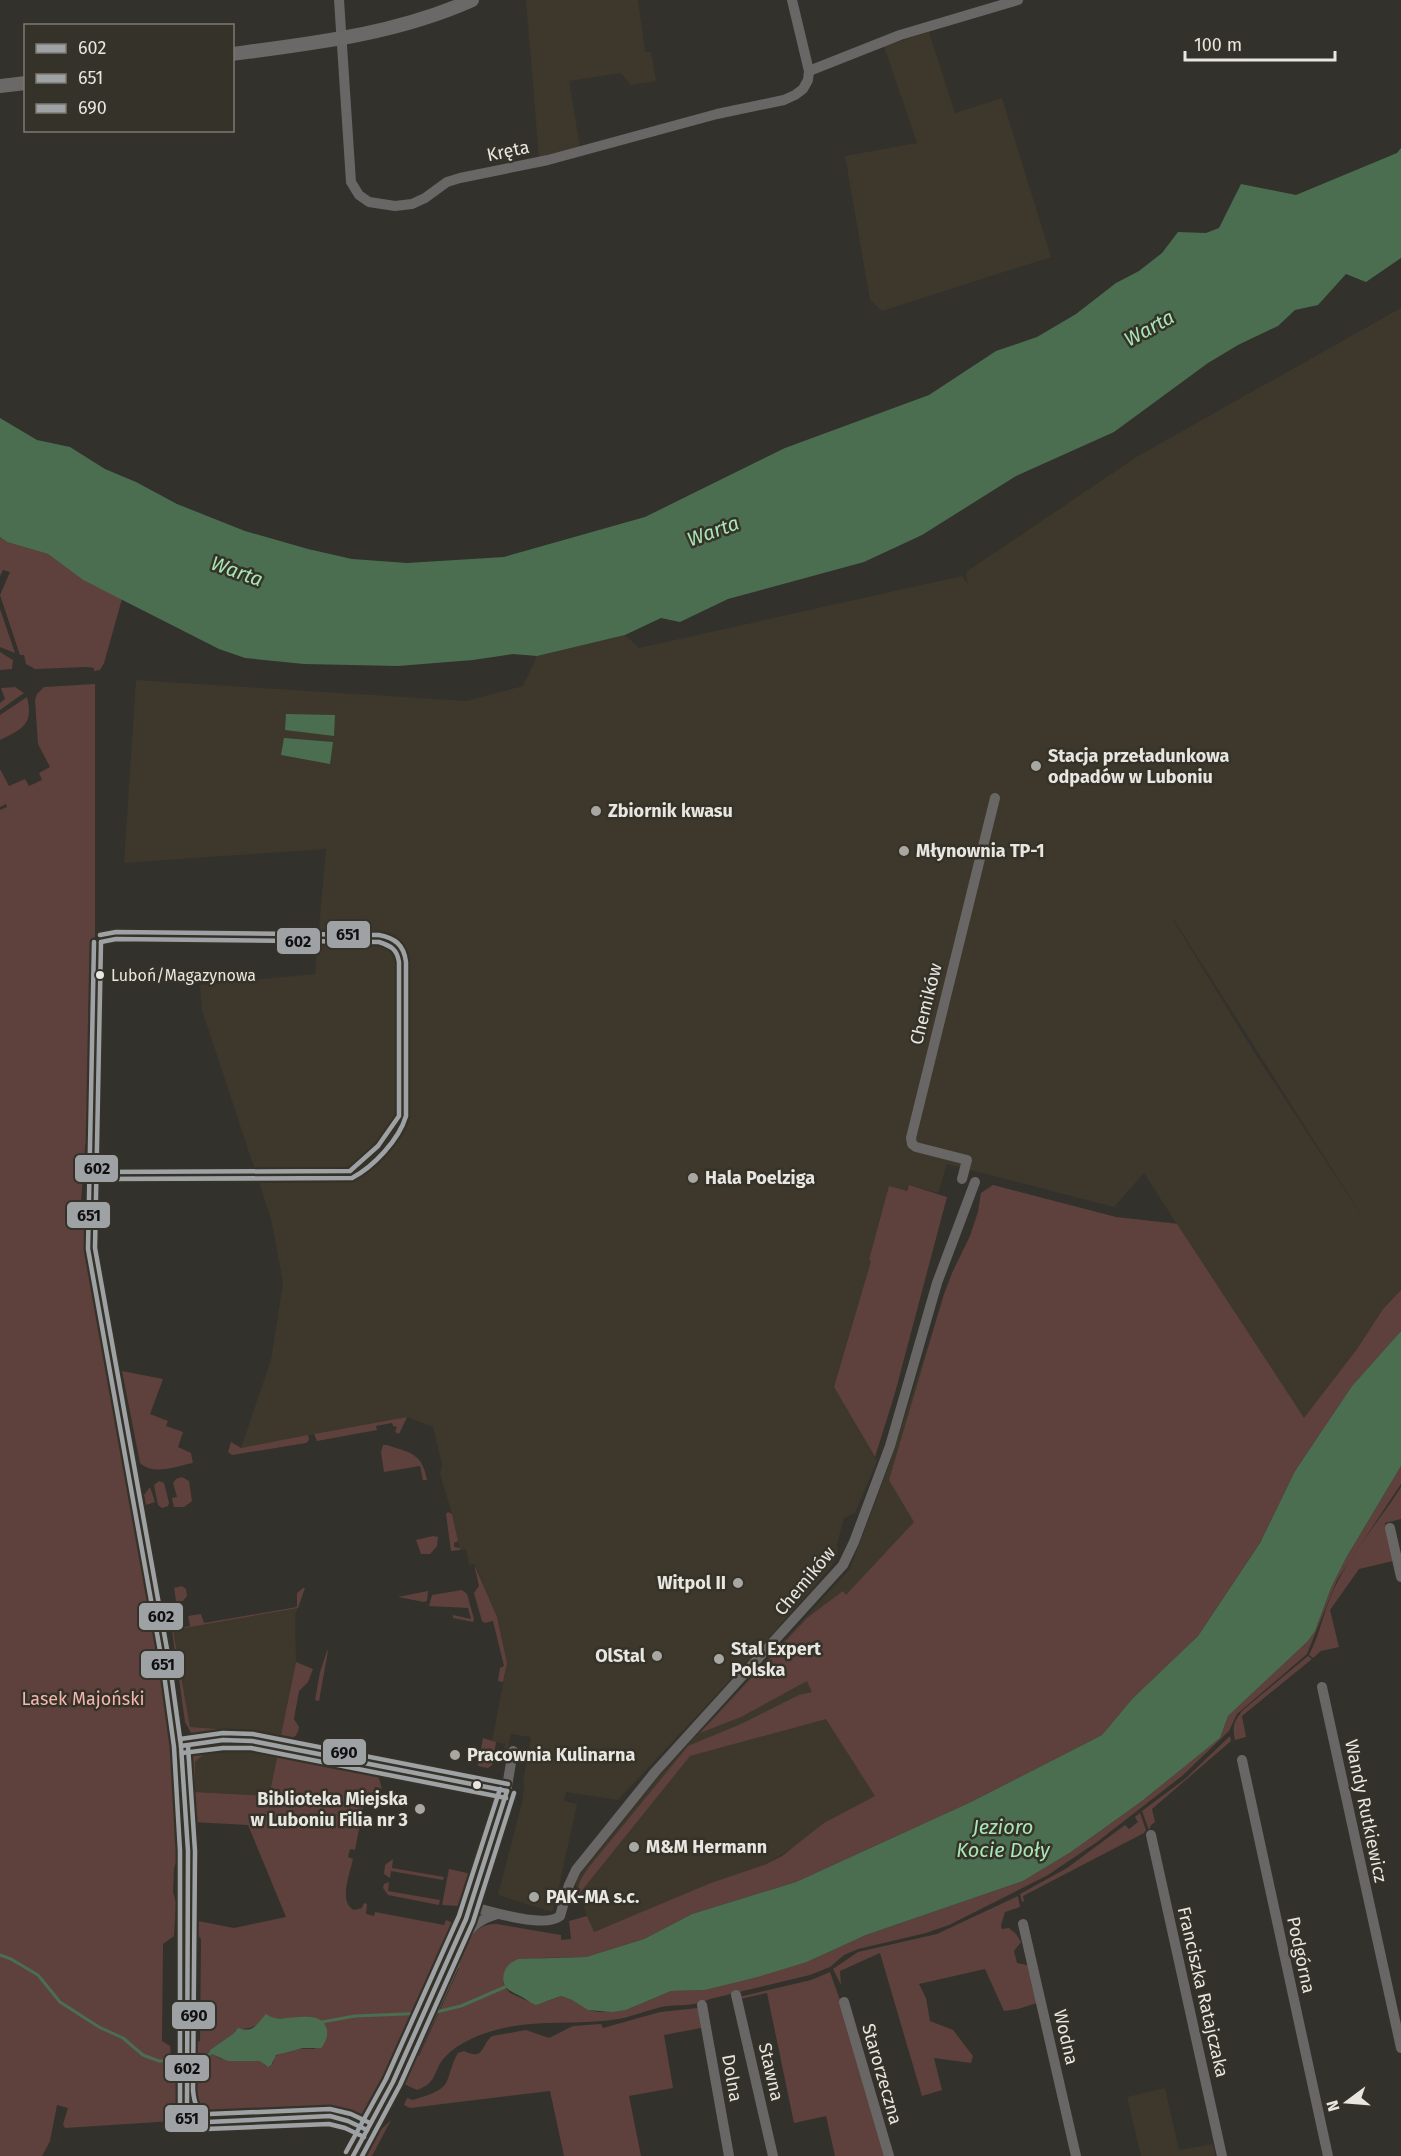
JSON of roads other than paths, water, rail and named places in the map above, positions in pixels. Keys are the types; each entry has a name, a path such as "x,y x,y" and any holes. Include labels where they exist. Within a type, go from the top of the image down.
{"street":[{"name":"Kręta","path":"339,0 351,182 359,195 369,202 395,206 418,202 437,188 460,178 548,160 717,114 784,100 803,89 808,80 808,71"},
{"path":"234,54 343,39 421,20 472,0"},
{"path":"792,0 808,71 900,35 1016,0"},
{"path":"0,86 24,83"},
{"name":"Chemików","path":"962,1179 967,1160 916,1147 912,1144 911,1138 995,798"},
{"name":"Chemików","path":"470,1906 547,1922 560,1916 576,1870 639,1791 843,1565 890,1446 937,1283 975,1182"},
{"path":"1390,1528 1401,1576"},
{"name":"Wandy Rutkiewicz","path":"1322,1687 1401,2048"},
{"path":"448,1973 504,1804 513,1751"},
{"name":"Podgórna","path":"1242,1760 1328,2156"},
{"name":"Franciszka Ratajczaka","path":"1151,1835 1222,2156"},
{"path":"353,2156 412,2048 470,1929 486,1918 501,1914"},
{"path":"448,1973 466,1919"},
{"name":"Wodna","path":"1023,1924 1076,2156"},
{"name":"Stawna","path":"736,1995 773,2156"},
{"name":"Starorzeczna","path":"844,2001 889,2156"},
{"name":"Dolna","path":"702,2005 729,2156"},
{"path":"341,2119 368,2127"}],"water":[{"name":"Warta","path":"1401,148 1401,258 1366,282 1346,274 1318,305 1295,310 1278,326 1238,345 1208,363 1114,432 1016,476 922,535 864,562 728,599 680,622 661,618 625,635 537,656 513,654 473,660 398,666 304,664 245,658 219,649 83,580 48,554 7,542 0,537 0,418 37,440 70,447 105,469 136,482 177,504 245,531 308,549 352,559 407,563 504,557 645,517 785,448 929,395 996,351 1037,337 1076,314 1116,283 1139,271 1162,253 1178,232 1206,233 1219,228 1241,184 1296,195 1397,153"},
{"path":"286,714 335,715 334,736 285,730"},
{"path":"284,738 333,742 330,764 281,755"},
{"name":"Jezioro Kocie Doły","path":"1401,1331 1401,1466 1346,1558 1331,1588 1315,1631 1308,1641 1228,1716 1220,1738 1142,1801 1071,1852 1023,1881 866,1935 807,1962 757,1977 705,1990 671,1991 626,2010 612,2012 588,2010 561,1996 536,2005 505,1986 503,1978 505,1970 509,1964 518,1959 586,1957 644,1939 692,1914 796,1882 971,1802 1102,1735 1132,1699 1198,1636 1260,1543 1295,1471 1352,1386"},
{"path":"266,2014 275,2018 312,2017 319,2019 327,2030 325,2042 321,2048 303,2048 276,2055 268,2067 260,2061 228,2061 209,2053 238,2028 252,2028"}],"waterway":[{"path":"0,1955 38,1975 60,2002 99,2027 123,2038 143,2055 159,2061 176,2061"},
{"path":"436,2012 461,2006 505,1987"},
{"path":"322,2022 355,2016 430,2013"},
{"path":"194,2061 210,2054"}],"place":[{"name":"Stacja przeładunkowa odpadów w Luboniu","path":"1036,766"},
{"name":"Zbiornik kwasu","path":"596,811"},
{"name":"Młynownia TP-1","path":"904,851"},
{"name":"Luboń/Magazynowa","path":"100,975"},
{"name":"Hala Poelziga","path":"693,1178"},
{"name":"Witpol II","path":"738,1583"},
{"name":"OlStal","path":"657,1656"},
{"name":"Stal Expert Polska","path":"719,1659"},
{"name":"Pracownia Kulinarna","path":"455,1755"},
{"name":"Biblioteka Miejska w Luboniu Filia nr 3","path":"420,1809"},
{"name":"M&M Hermann","path":"634,1847"},
{"name":"PAK-MA s.c.","path":"534,1897"}],"park label":[{"name":"Lasek Majoński","path":"83,1699"}]}
